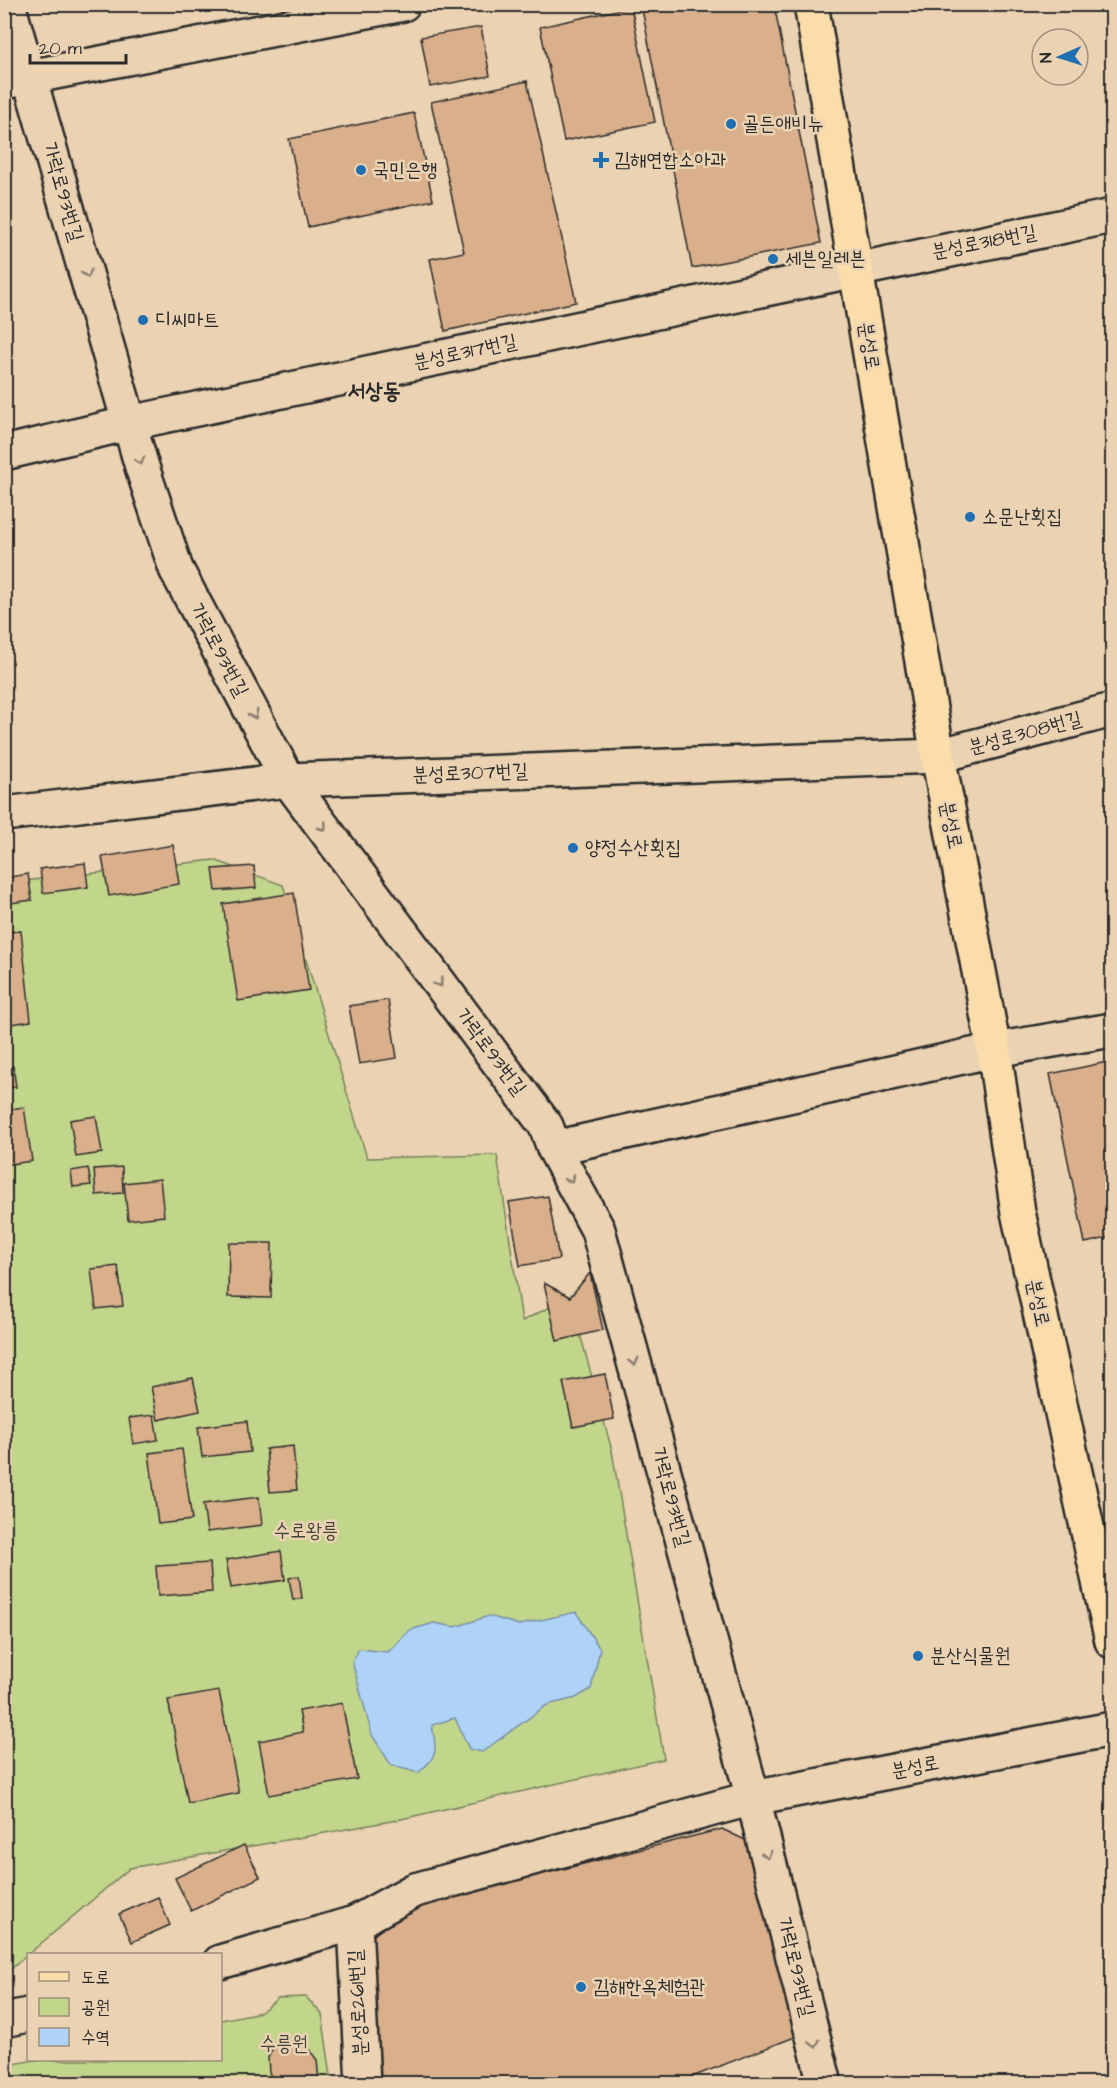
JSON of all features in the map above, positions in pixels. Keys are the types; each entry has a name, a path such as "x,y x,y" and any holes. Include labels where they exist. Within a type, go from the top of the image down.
{"main road":[{"name":"분성로","path":"811,4 938,756 994,1050 1018,1212 1113,1641"}],"street":[{"name":"가락로93번길","path":"8,4 17,79 176,569 288,780 546,1126 554,1148 598,1230 753,1798 825,2084"},
{"path":"17,79 403,4"},
{"name":"분성로318번길","path":"856,268 1113,216"},
{"name":"분성로317번길","path":"4,453 130,423 856,268"},
{"name":"분성로308번길","path":"938,756 1113,710"},
{"name":"분성로307번길","path":"4,814 288,780 938,756"},
{"path":"554,1148 994,1050 1113,1030"},
{"name":"분성로","path":"222,1961 356,1923 415,1890 753,1798 1113,1729"},
{"name":"분성로261번길","path":"356,1923 363,2084"},
{"path":"4,2020 27,2015"}],"green space":[{"name":"수로왕릉","path":"214,860 283,885 367,1158 497,1155 522,1321 570,1297 612,1451 664,1759 397,1820 130,1868 5,1974 5,883"},
{"name":"수릉원","path":"306,1997 322,2014 332,2083 5,2083 4,2066 29,2061 222,2061 222,2020 261,2012 278,1998"}],"water":[{"path":"576,1612 600,1649 591,1689 576,1698 547,1705 482,1752 469,1749 455,1718 432,1725 435,1752 425,1767 418,1773 391,1765 372,1735 352,1661 359,1649 388,1652 410,1630 434,1623 455,1627 489,1616 519,1625"}],"building":[{"name":"골든애비뉴","path":"641,4 774,4 821,243 692,268"},
{"path":"631,7 655,122 564,141 540,27"},
{"path":"481,27 490,76 430,87 421,37"},
{"path":"527,81 576,302 445,331 430,259 464,252 431,102"},
{"name":"국민은행","path":"414,113 433,200 308,227 289,139"},
{"path":"173,845 179,884 109,896 102,857"},
{"path":"85,863 88,887 43,893 40,869"},
{"path":"254,866 256,888 216,891 213,869"},
{"path":"28,874 32,900 4,904 4,878"},
{"path":"294,893 309,990 238,1001 223,904"},
{"path":"21,931 31,1021 4,1025 4,932"},
{"path":"388,1000 397,1058 359,1064 349,1006"},
{"path":"1112,1061 1112,1237 1085,1243 1050,1074"},
{"path":"13,1066 16,1087 4,1088 4,1067"},
{"path":"24,1107 32,1161 4,1165 4,1110"},
{"path":"96,1116 102,1153 76,1157 70,1120"},
{"path":"122,1167 123,1193 96,1195 94,1169"},
{"path":"88,1168 91,1185 73,1187 71,1171"},
{"path":"160,1179 164,1216 128,1220 124,1183"},
{"path":"548,1196 559,1259 520,1266 509,1202"},
{"path":"229,1243 272,1243 271,1298 228,1297"},
{"path":"118,1266 123,1306 96,1309 91,1269"},
{"path":"590,1273 603,1330 557,1341 544,1283 570,1297"},
{"path":"605,1374 614,1419 573,1427 563,1382"},
{"path":"193,1378 200,1411 158,1420 151,1387"},
{"path":"154,1415 158,1440 133,1444 129,1418"},
{"path":"247,1421 250,1452 202,1457 198,1427"},
{"path":"293,1446 297,1490 270,1492 266,1449"},
{"path":"182,1449 192,1520 158,1524 149,1453"},
{"path":"259,1497 262,1525 207,1532 203,1504"},
{"path":"281,1551 285,1580 231,1588 226,1560"},
{"path":"210,1563 212,1592 158,1596 156,1566"},
{"path":"299,1576 302,1598 293,1600 289,1578"},
{"path":"219,1691 239,1793 188,1803 168,1700"},
{"path":"342,1703 357,1779 269,1795 259,1741 303,1732 299,1711"},
{"name":"김해한옥체험관","path":"722,1829 758,1846 805,2033 674,2084 375,2084 365,1942 409,1908"},
{"path":"244,1845 260,1877 191,1911 175,1878"},
{"path":"158,1897 170,1925 132,1942 119,1914"},
{"path":"297,2041 309,2049 317,2060 319,2082 274,2084 269,2072 268,2058 272,2050 281,2043"}],"place":[{"name":"골든애비뉴","path":"731,124"},
{"name":"김해연합소아과","path":"601,160"},
{"name":"국민은행","path":"361,170"},
{"name":"세븐일레븐","path":"773,259"},
{"name":"디씨마트","path":"143,320"},
{"name":"소문난횟집","path":"970,517"},
{"name":"양정수산횟집","path":"573,848"},
{"name":"분산식물원","path":"918,1656"},
{"name":"김해한옥체험관","path":"581,1987"}],"district":[{"name":"서상동","path":"374,391"}]}
